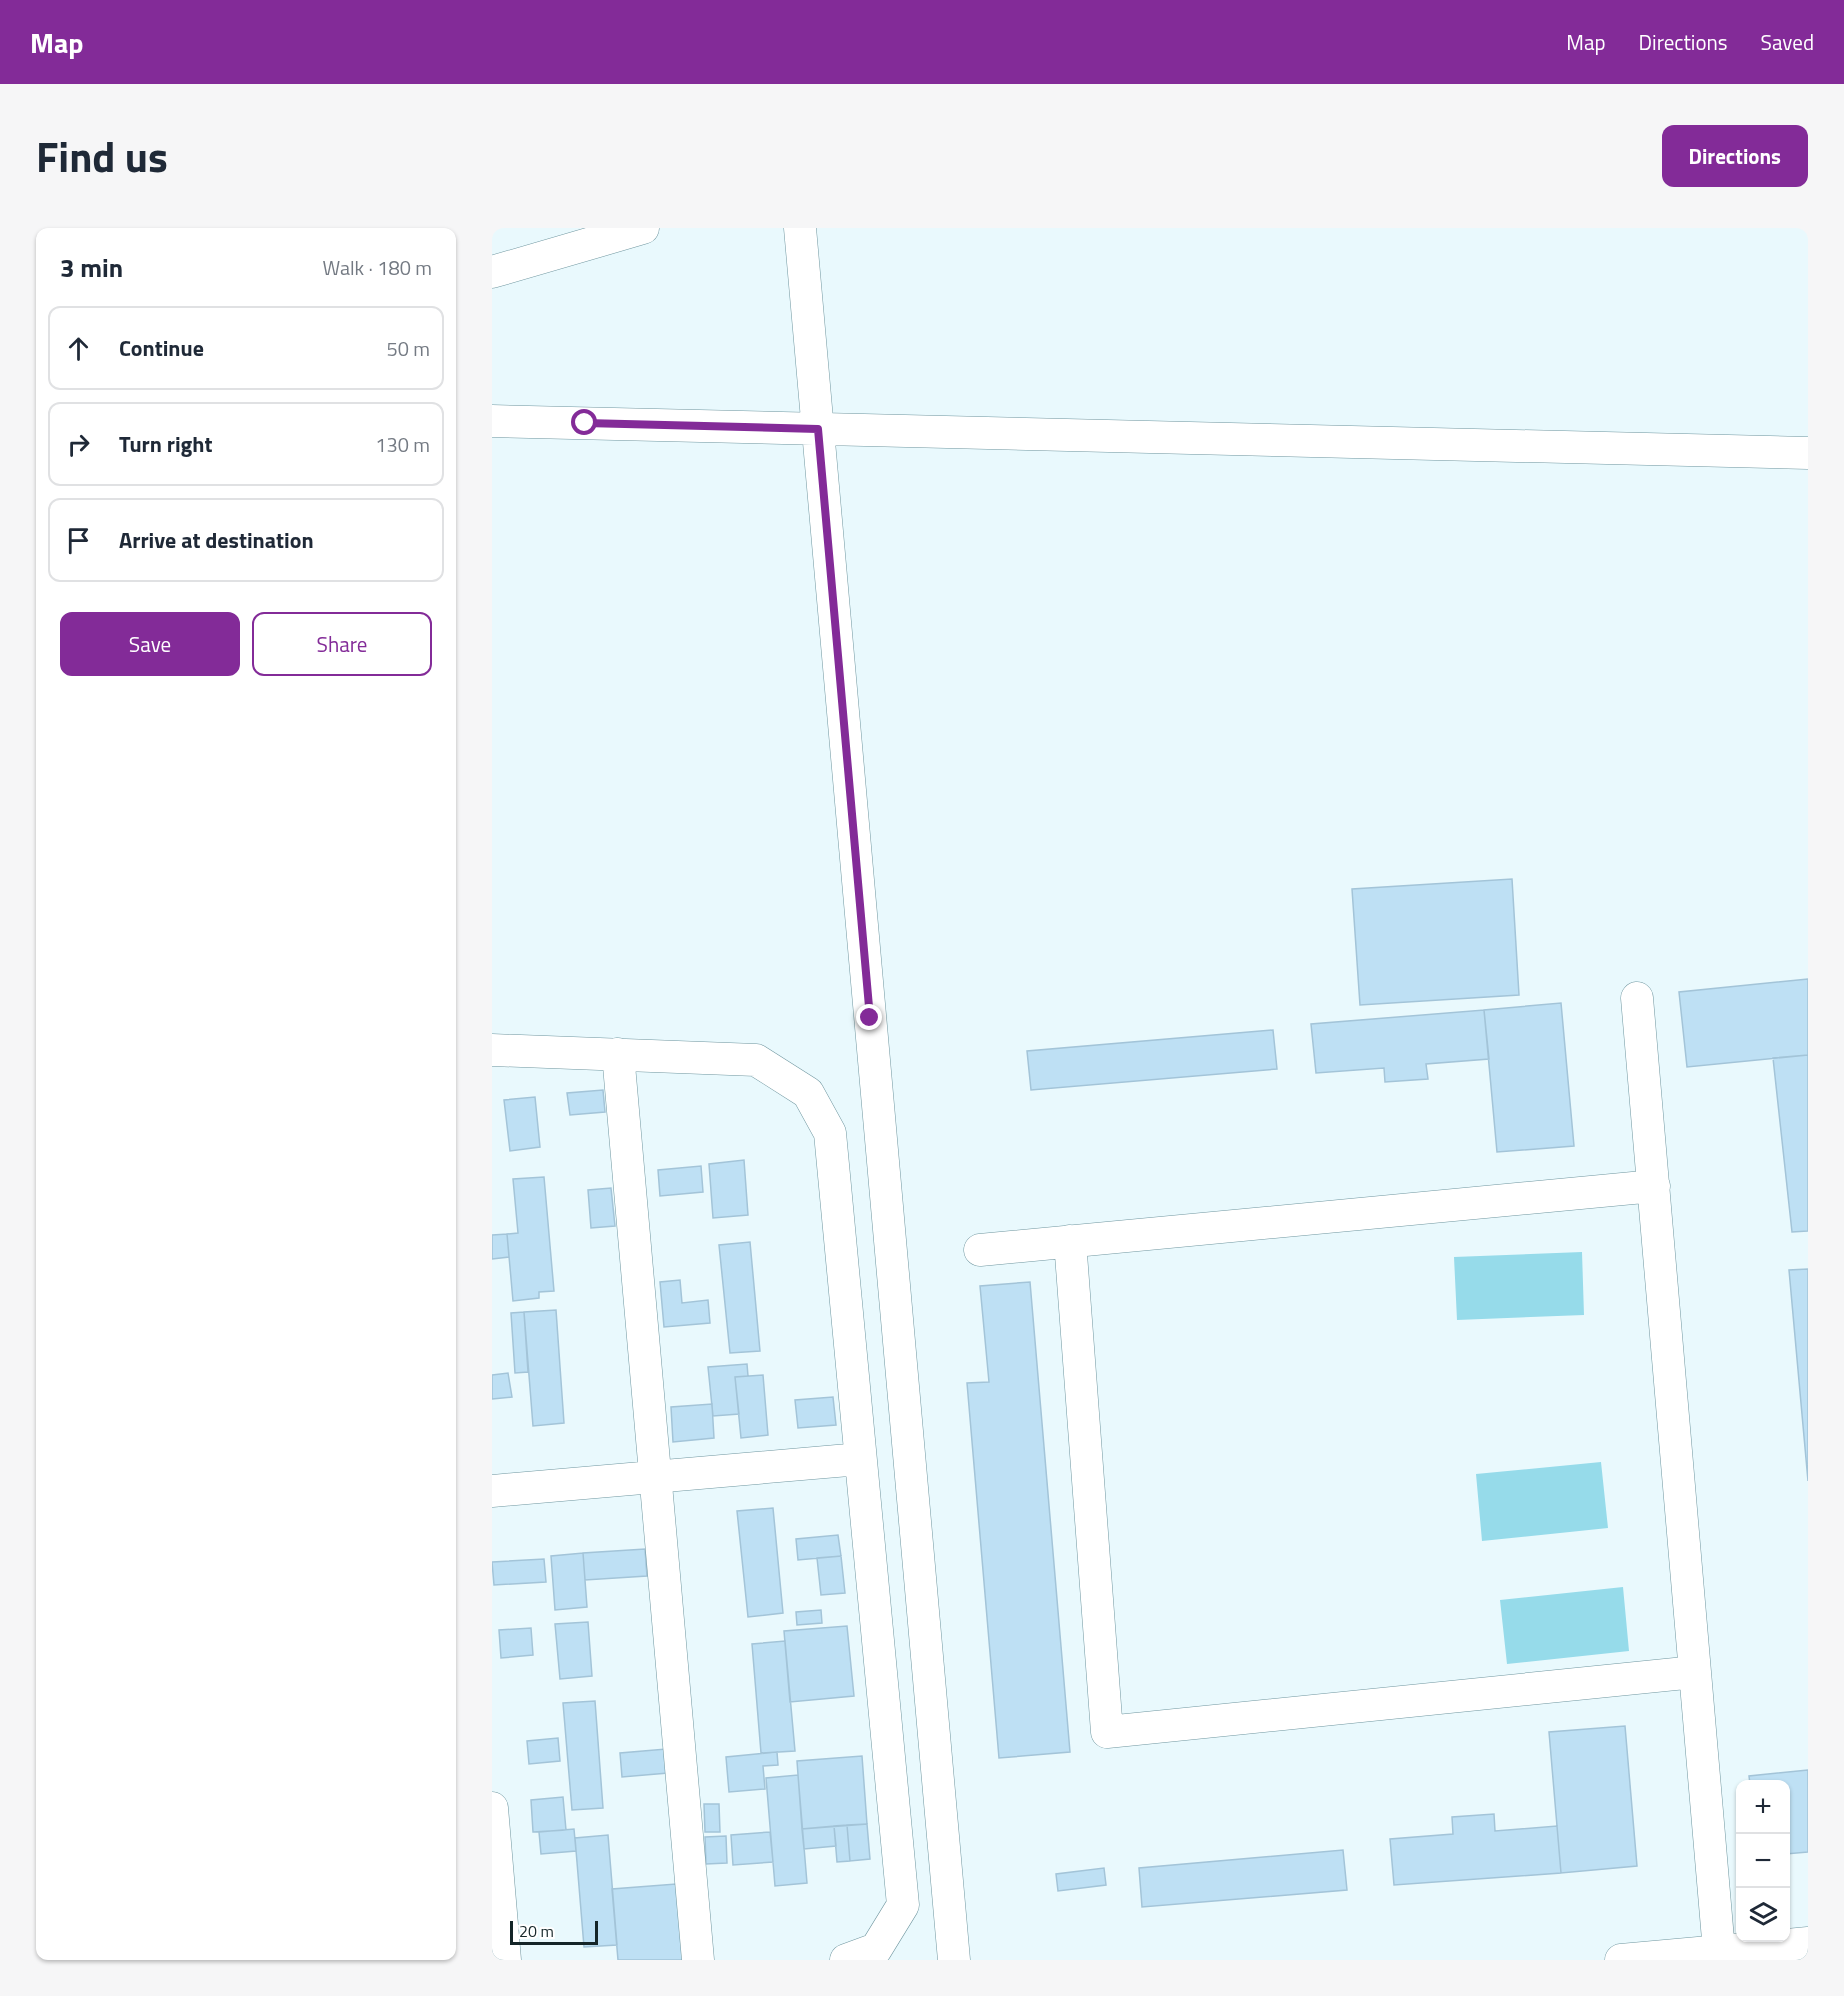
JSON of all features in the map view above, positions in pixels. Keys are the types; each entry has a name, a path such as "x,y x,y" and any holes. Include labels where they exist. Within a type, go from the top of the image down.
{"street":[{"path":"800,228 954,1960"},
{"path":"492,272 634,229"},
{"path":"492,421 1808,453"},
{"path":"1637,998 1719,1951"},
{"path":"492,1050 756,1060 808,1093 830,1134 903,1905 876,1949 846,1960"},
{"path":"618,1054 698,1960"},
{"path":"980,1250 1654,1186"},
{"path":"1070,1241 1107,1732 1695,1672"},
{"path":"492,1491 860,1459"},
{"path":"492,1808 505,1960"},
{"path":"1621,1960 1808,1943"}],"shaded area":[{"path":"1582,1252 1584,1315 1457,1320 1454,1257"},
{"path":"1601,1462 1608,1528 1482,1541 1476,1474"},
{"path":"1623,1587 1629,1651 1507,1664 1500,1600"}],"building":[{"path":"1512,879 1519,995 1360,1005 1352,889"},
{"path":"1808,979 1808,1055 1687,1067 1679,992"},
{"path":"1561,1003 1574,1146 1497,1152 1484,1010"},
{"path":"1484,1010 1489,1059 1426,1064 1428,1079 1385,1082 1384,1068 1316,1073 1311,1024"},
{"path":"1273,1030 1277,1069 1031,1090 1027,1051"},
{"path":"1808,1055 1808,1231 1792,1232 1773,1058"},
{"path":"603,1090 605,1112 570,1115 567,1093"},
{"path":"535,1097 540,1147 510,1151 504,1100"},
{"path":"744,1160 748,1215 713,1218 709,1164"},
{"path":"701,1166 703,1192 660,1196 658,1170"},
{"path":"544,1177 554,1291 539,1292 539,1298 513,1301 507,1234 518,1233 513,1179"},
{"path":"611,1188 615,1226 591,1228 588,1190"},
{"path":"507,1234 509,1257 492,1259 492,1235"},
{"path":"750,1242 760,1351 730,1353 719,1245"},
{"path":"1808,1269 1808,1481 1789,1270"},
{"path":"680,1280 682,1303 708,1300 710,1323 664,1327 660,1282"},
{"path":"1030,1282 1070,1752 999,1758 967,1383 989,1382 980,1286"},
{"path":"556,1310 564,1423 533,1426 524,1312"},
{"path":"524,1312 528,1372 515,1373 511,1313"},
{"path":"747,1364 748,1376 735,1377 739,1414 713,1416 708,1367"},
{"path":"508,1373 512,1397 492,1399 492,1375"},
{"path":"763,1375 768,1435 741,1438 735,1377"},
{"path":"833,1397 836,1425 798,1428 795,1400"},
{"path":"712,1404 714,1438 673,1442 671,1407"},
{"path":"773,1508 783,1613 748,1617 737,1511"},
{"path":"838,1535 841,1556 798,1560 796,1539"},
{"path":"645,1549 647,1576 585,1580 583,1553"},
{"path":"583,1553 587,1607 555,1610 551,1556"},
{"path":"841,1556 845,1593 821,1595 817,1558"},
{"path":"544,1559 546,1582 494,1585 492,1562"},
{"path":"821,1610 822,1623 797,1625 796,1612"},
{"path":"588,1622 592,1676 560,1679 555,1624"},
{"path":"847,1626 854,1696 790,1702 784,1631"},
{"path":"531,1628 533,1655 501,1658 499,1630"},
{"path":"785,1641 795,1751 761,1753 752,1644"},
{"path":"595,1701 603,1808 572,1810 563,1703"},
{"path":"1625,1726 1637,1866 1561,1873 1549,1732"},
{"path":"558,1738 560,1761 529,1764 527,1741"},
{"path":"666,1749 668,1773 622,1777 620,1753"},
{"path":"777,1752 778,1765 763,1766 765,1789 729,1792 726,1757"},
{"path":"862,1756 867,1824 802,1829 797,1761"},
{"path":"1808,1770 1808,1852 1790,1854 1790,1780 1750,1780 1749,1776"},
{"path":"798,1775 807,1883 775,1886 766,1778"},
{"path":"563,1797 566,1830 533,1832 531,1800"},
{"path":"704,1804 719,1804 720,1832 705,1832"},
{"path":"1494,1814 1495,1831 1557,1826 1561,1873 1394,1885 1390,1839 1453,1834 1452,1817"},
{"path":"867,1824 870,1859 850,1861 847,1825"},
{"path":"847,1825 850,1861 837,1862 834,1826"},
{"path":"834,1826 836,1846 804,1849 802,1829"},
{"path":"574,1829 576,1851 541,1854 539,1832"},
{"path":"770,1832 773,1862 733,1865 731,1835"},
{"path":"608,1835 617,1945 584,1947 575,1838"},
{"path":"726,1836 727,1863 706,1864 705,1837"},
{"path":"1343,1850 1347,1890 1142,1907 1139,1868"},
{"path":"1104,1868 1106,1885 1058,1891 1056,1874"},
{"path":"676,1884 683,1960 618,1960 612,1889"}],"route":[{"path":"585,423 818,429 870,1018"}]}
